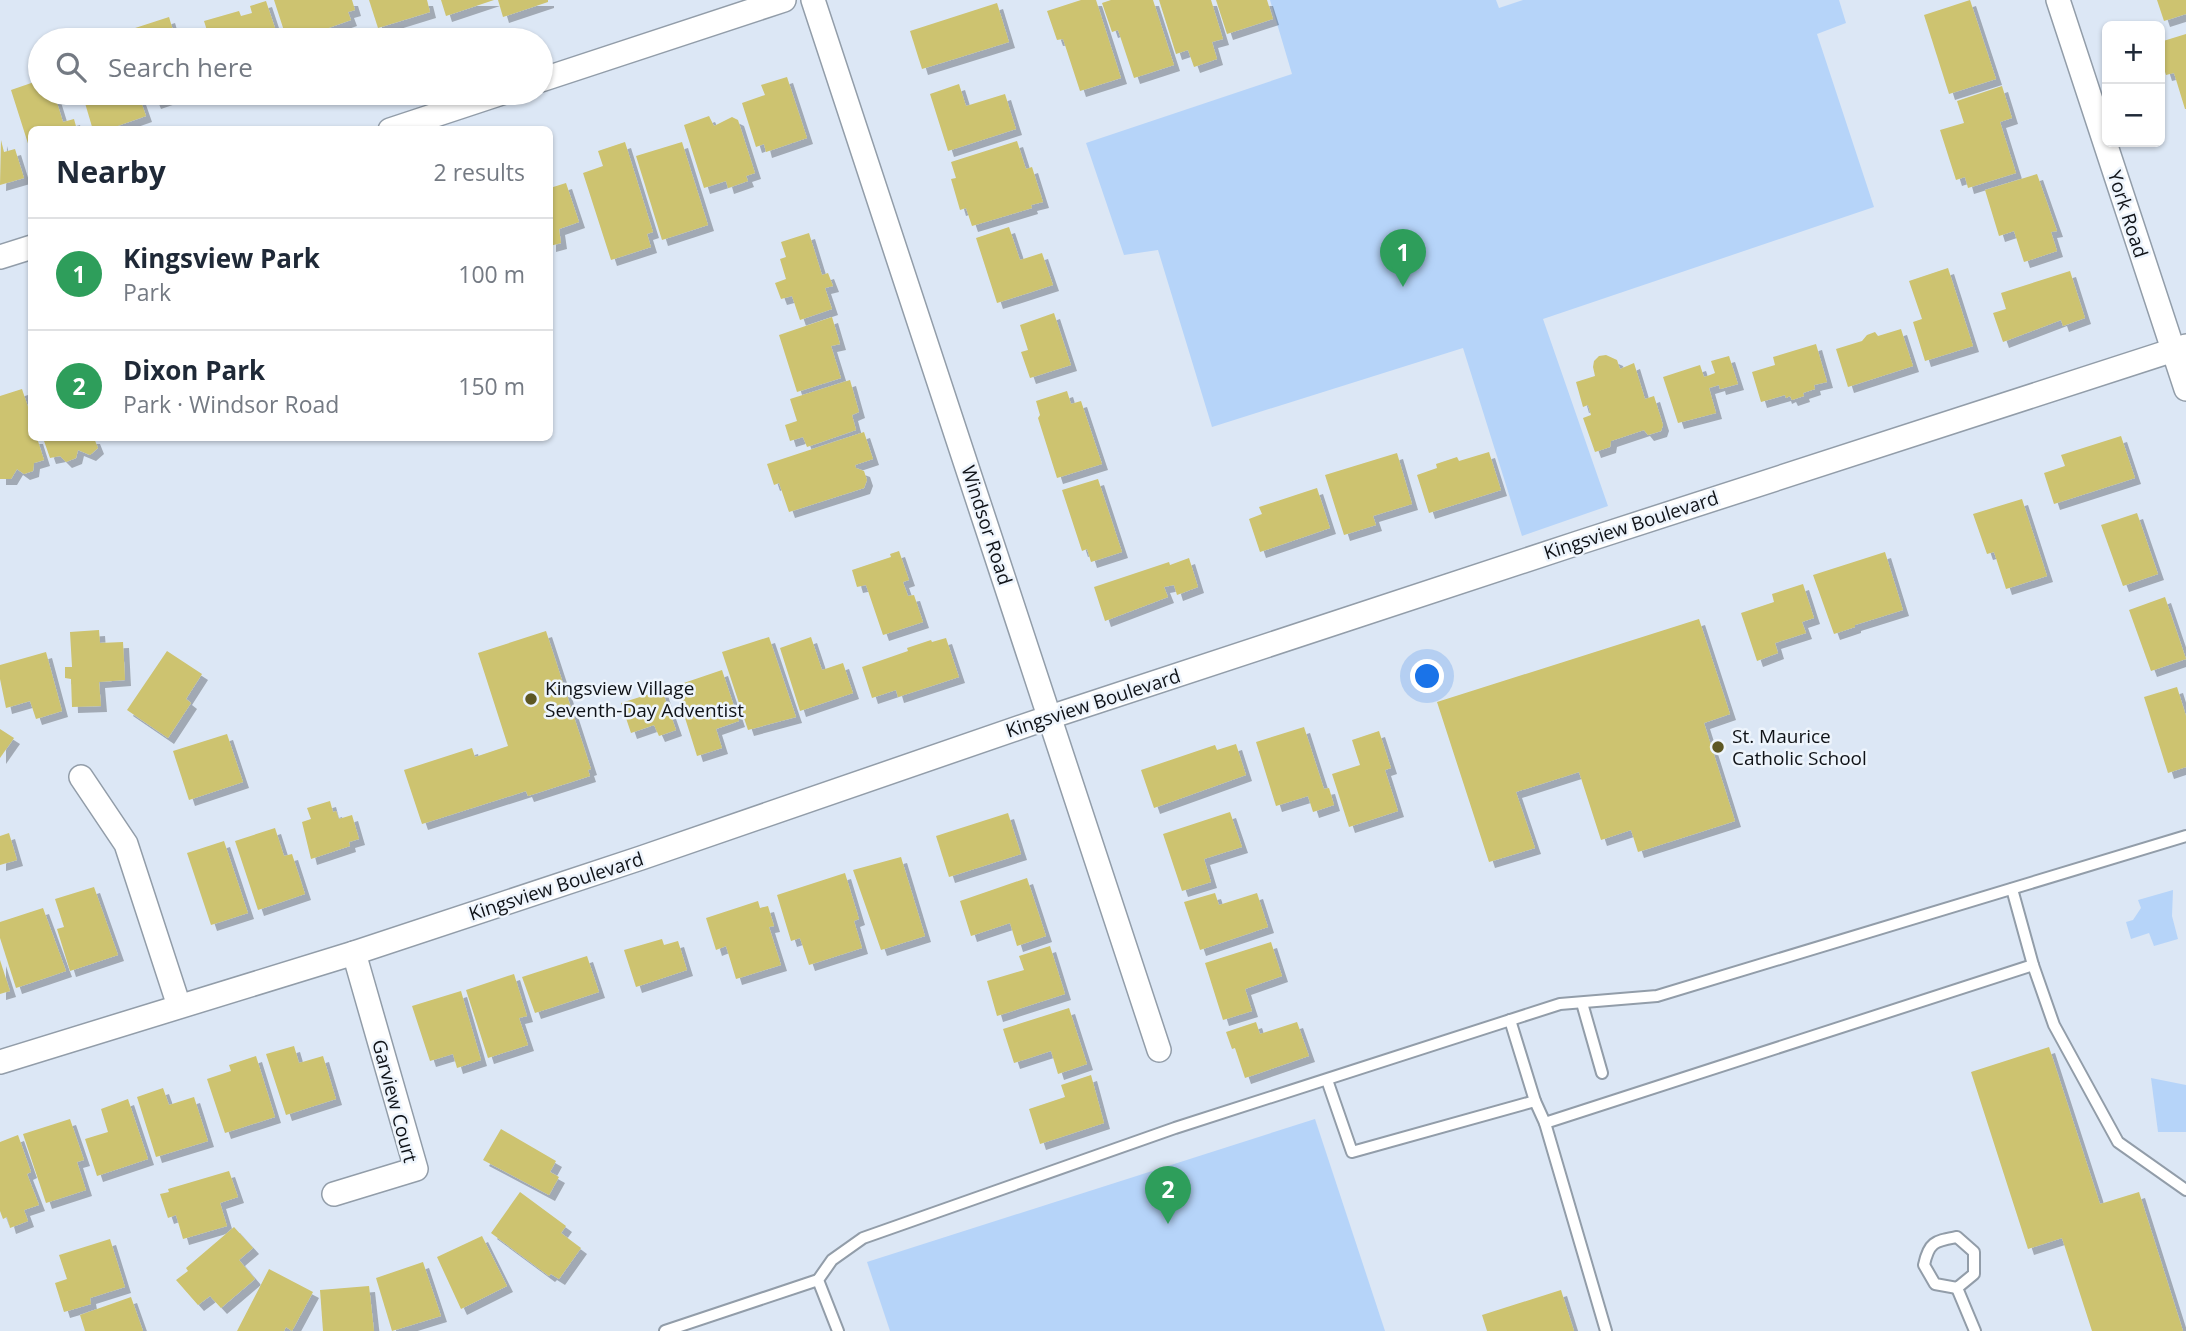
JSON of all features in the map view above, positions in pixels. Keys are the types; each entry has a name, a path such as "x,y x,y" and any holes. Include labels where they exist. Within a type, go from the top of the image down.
{"street":[{"path":"553,76 784,0"},
{"name":"Windsor Road","path":"813,0 1159,1050"},
{"name":"York Road","path":"2058,0 2180,348 2186,389"},
{"path":"402,126 466,105"},
{"path":"0,257 28,248"},
{"name":"Kingsview Boulevard","path":"0,1062 354,953 641,858 1050,717 1578,542 2180,348"},
{"path":"81,777 125,844 179,1006"},
{"name":"Garview Court","path":"334,1194 416,1169 354,953"}],"lane":[{"path":"665,1331 818,1280 832,1260 863,1238 1175,1128 1560,1004 1657,996 2186,836"},
{"path":"2012,889 2033,965 2054,1025 2118,1142 2186,1190"},
{"path":"1545,1123 2033,965"},
{"path":"1582,1003 1602,1073"},
{"path":"1510,1020 1535,1101 1545,1123 1606,1331"},
{"path":"1327,1080 1352,1152 1535,1101"},
{"path":"1957,1237 1974,1252 1974,1274 1957,1288 1935,1284 1924,1265 1927,1252 1936,1241 1957,1237"},
{"path":"818,1280 838,1331"},
{"path":"1957,1288 1975,1331"}],"shaded area":[{"path":"1270,0 1496,0 1499,8 1523,0 1839,0 1846,23 1817,34 1874,207 1543,319 1608,506 1522,536 1463,348 1212,427 1158,250 1124,255 1086,143 1292,74"},
{"path":"2173,890 2172,916 2178,939 2154,946 2149,933 2131,939 2126,922 2133,920 2141,908 2138,900"},
{"path":"2151,1078 2186,1085 2186,1132 2158,1132"},
{"path":"1315,1119 1385,1331 890,1331 867,1262"}],"building":[{"path":"274,0 352,0 355,10 348,12 351,20 328,28 283,28"},
{"path":"369,0 427,0 430,12 378,28"},
{"path":"441,0 494,0 446,16"},
{"path":"498,0 548,0 548,2 503,17"},
{"path":"1081,0 1096,0 1121,78 1080,91 1063,39 1057,40 1047,11"},
{"path":"1111,0 1153,0 1174,65 1134,78 1118,30 1112,32 1102,3"},
{"path":"1159,0 1211,0 1223,39 1212,42 1217,59 1194,67 1188,50 1176,54"},
{"path":"1216,0 1267,0 1273,19 1227,34"},
{"path":"1970,0 1996,79 1949,94 1924,15"},
{"path":"2157,0 2186,0 2186,14 2164,21"},
{"path":"266,1 275,28 206,28 204,21 239,11 241,16 252,13 250,6"},
{"path":"997,3 1009,42 922,69 910,31"},
{"path":"169,17 172,28 135,28"},
{"path":"2186,34 2186,109 2174,73 2166,75 2165,72 2165,40"},
{"path":"787,77 807,138 766,152 764,144 756,147 742,103 765,95 761,85"},
{"path":"28,84 28,105 58,105 63,122 74,119 76,126 28,126 28,144 11,90"},
{"path":"959,84 966,106 1005,94 1016,129 948,151 930,94"},
{"path":"2002,86 2012,118 2000,122 2016,173 1968,188 1965,177 1956,180 1940,130 1964,123 1957,101"},
{"path":"86,105 142,105 146,116 117,126 92,126"},
{"path":"709,116 714,126 732,117 738,120 755,173 746,176 748,181 728,188 726,181 704,188 684,125"},
{"path":"1,140 4,152 15,149 24,178 0,185"},
{"path":"1017,141 1026,169 1032,167 1043,202 1031,205 1032,208 972,226 966,208 960,210 951,179 956,178 951,162"},
{"path":"625,142 653,232 647,234 651,247 611,260 583,173 603,166 598,151"},
{"path":"682,142 708,225 662,240 636,156"},
{"path":"2037,174 2057,231 2051,232 2057,251 2024,262 2014,231 1999,236 1985,190"},
{"path":"566,183 579,222 559,229 561,243 553,245 553,187"},
{"path":"1009,227 1020,260 1042,253 1053,285 997,303 976,238"},
{"path":"809,233 822,275 828,273 833,286 825,288 832,309 800,320 792,296 781,299 775,283 786,279 780,259 786,257 781,242"},
{"path":"1948,268 1973,346 1925,361 1913,322 1922,319 1909,281"},
{"path":"2070,271 2085,318 2063,326 2061,320 2003,342 1993,313 2006,309 2001,293"},
{"path":"1054,313 1071,365 1030,378 1021,352 1028,350 1020,325"},
{"path":"832,317 840,344 831,346 841,378 797,392 779,335"},
{"path":"1901,329 1913,366 1848,387 1836,349 1862,341 1875,332 1878,336"},
{"path":"1816,344 1827,382 1814,385 1815,389 1792,400 1785,395 1761,402 1752,372 1775,365 1773,357"},
{"path":"1606,355 1617,360 1620,369 1634,363 1645,399 1654,396 1663,425 1661,431 1648,435 1644,430 1611,441 1610,447 1595,452 1583,418 1591,415 1588,405 1583,407 1576,382 1595,376 1594,361 1599,356"},
{"path":"1729,356 1738,384 1720,389 1719,385 1709,388 1716,413 1678,423 1663,377 1700,365 1704,377 1715,373 1711,361"},
{"path":"850,380 859,412 852,415 856,430 807,447 803,437 790,441 785,425 797,421 790,399"},
{"path":"22,389 28,407 28,441 38,441 44,460 34,463 33,471 24,474 17,469 11,479 0,479 0,396"},
{"path":"1067,391 1071,404 1081,401 1102,464 1057,478 1038,418 1040,415 1036,401"},
{"path":"864,432 873,459 855,465 864,471 867,480 864,488 789,512 779,483 774,485 767,464"},
{"path":"2121,436 2135,478 2054,504 2044,473 2065,466 2061,455"},
{"path":"44,441 95,441 98,448 90,455 78,450 76,458 66,462 60,456 50,458"},
{"path":"1489,452 1501,490 1429,513 1417,475 1437,468 1436,464 1457,457 1459,461"},
{"path":"1397,453 1412,504 1373,516 1376,525 1344,535 1325,475"},
{"path":"1098,479 1122,552 1091,562 1087,549 1082,551 1062,490"},
{"path":"1317,488 1330,528 1260,552 1249,519 1262,514 1259,507"},
{"path":"2022,499 2047,576 2006,589 1994,552 1987,554 1973,514"},
{"path":"2137,513 2158,574 2123,586 2101,525"},
{"path":"899,551 909,580 903,582 908,596 914,595 923,622 883,635 866,585 857,587 852,570 891,557 890,554"},
{"path":"1885,552 1903,610 1834,634 1813,575"},
{"path":"1189,558 1198,587 1177,595 1174,585 1164,587 1168,597 1105,621 1094,587"},
{"path":"1803,584 1814,618 1802,622 1806,633 1775,643 1778,653 1757,661 1741,613 1774,602 1772,594"},
{"path":"2165,597 2186,659 2151,671 2129,610"},
{"path":"1699,619 1730,714 1704,723 1735,821 1638,852 1631,830 1601,840 1579,772 1516,792 1535,848 1489,862 1437,702"},
{"path":"99,630 100,643 123,642 125,680 99,682 101,706 72,707 71,679 65,678 65,667 72,667 70,632"},
{"name":"Kingsview Village Seventh-Day Adventist","path":"546,631 591,769 588,770 590,776 528,796 526,791 422,824 404,770 472,748 475,757 508,746 478,653"},
{"path":"769,637 796,717 748,730 722,652"},
{"path":"811,637 822,670 843,663 853,693 800,711 780,648"},
{"path":"946,638 959,677 898,697 896,690 872,698 862,667 908,651 907,648"},
{"path":"167,651 202,674 186,699 191,703 168,738 127,710"},
{"path":"46,652 62,711 36,719 30,701 6,708 0,665"},
{"path":"722,670 739,721 716,729 722,748 697,756 675,686"},
{"path":"2177,687 2186,716 2186,767 2168,773 2144,697"},
{"path":"662,690 676,730 659,736 654,725 631,733 621,703"},
{"path":"1304,727 1324,789 1329,788 1334,805 1313,812 1308,796 1276,806 1256,742"},
{"path":"0,729 14,738 0,758"},
{"path":"1379,731 1391,768 1385,770 1398,811 1349,827 1332,774 1360,765 1352,740"},
{"path":"227,734 243,782 189,800 173,751"},
{"path":"1236,744 1246,775 1154,808 1141,770 1215,745 1217,750"},
{"path":"330,801 333,812 336,811 339,819 352,815 359,839 349,842 350,846 311,859 302,822 311,819 307,808"},
{"path":"1230,812 1242,847 1204,859 1211,882 1182,891 1163,834"},
{"path":"1008,813 1021,854 949,877 936,836"},
{"path":"275,828 284,856 292,854 305,894 258,910 235,841"},
{"path":"9,833 17,860 0,865 0,836"},
{"path":"224,841 248,913 211,925 187,853"},
{"path":"901,857 925,936 881,950 853,870"},
{"path":"845,873 859,919 854,921 862,948 809,965 800,938 791,941 777,895"},
{"path":"1027,878 1046,936 1017,946 1010,923 971,936 960,901"},
{"path":"94,887 118,955 70,971 57,929 64,927 55,899"},
{"path":"1215,893 1219,905 1257,893 1268,927 1200,950 1184,902"},
{"path":"758,901 760,908 768,906 774,926 769,927 781,965 736,979 726,946 716,950 706,918"},
{"path":"43,908 66,971 16,988 0,938 0,922"},
{"path":"662,939 664,945 678,941 687,970 636,987 624,950"},
{"path":"1271,942 1282,976 1245,989 1252,1011 1223,1020 1205,963"},
{"path":"1050,946 1065,994 997,1016 987,981 1024,970 1019,956"},
{"path":"587,956 599,992 535,1013 522,977"},
{"path":"0,960 10,991 0,994"},
{"path":"514,974 527,1016 519,1018 528,1045 488,1058 466,990"},
{"path":"461,991 481,1060 457,1068 453,1054 430,1061 412,1006"},
{"path":"1069,1008 1087,1064 1058,1074 1051,1051 1014,1063 1003,1029"},
{"path":"1256,1022 1260,1034 1297,1022 1309,1056 1245,1078 1235,1048 1232,1049 1226,1032"},
{"path":"294,1046 299,1063 323,1056 336,1099 286,1115 266,1054"},
{"path":"2049,1047 2100,1204 2139,1192 2183,1331 2092,1331 2062,1238 2028,1249 1971,1072"},
{"path":"256,1056 275,1117 225,1133 207,1079 231,1071 229,1065"},
{"path":"1091,1075 1104,1123 1040,1144 1029,1109 1065,1097 1061,1085"},
{"path":"163,1088 169,1105 194,1097 208,1141 156,1157 137,1097"},
{"path":"128,1099 148,1159 97,1176 85,1139 108,1132 101,1109"},
{"path":"70,1119 84,1160 77,1162 86,1190 46,1203 23,1134"},
{"path":"501,1129 556,1161 550,1172 559,1177 549,1195 483,1160"},
{"path":"18,1135 31,1172 27,1174 39,1205 24,1210 28,1221 10,1228 7,1217 3,1219 0,1211 0,1142"},
{"path":"229,1171 238,1197 220,1203 227,1226 183,1239 176,1215 168,1218 160,1194 169,1192 168,1189"},
{"path":"520,1192 566,1226 561,1233 581,1248 559,1279 551,1274 549,1276 491,1233"},
{"path":"234,1227 253,1248 239,1260 255,1279 221,1308 210,1296 198,1305 176,1280 188,1271 186,1268"},
{"path":"482,1236 507,1286 461,1309 437,1257"},
{"path":"110,1239 125,1287 90,1298 91,1304 64,1312 55,1283 67,1279 59,1255"},
{"path":"423,1262 441,1316 392,1331 376,1278"},
{"path":"269,1269 313,1292 292,1331 286,1327 284,1331 237,1331"},
{"path":"369,1286 374,1331 323,1331 320,1290"},
{"path":"1561,1290 1574,1331 1487,1331 1482,1315"},
{"path":"131,1297 143,1331 85,1331 80,1315"}],"place":[{"name":"Kingsview Park","path":"1403,287"},
{"name":"Kingsview Village Seventh-Day Adventist","path":"531,699"},
{"name":"St. Maurice Catholic School","path":"1718,747"},
{"name":"Dixon Park","path":"1168,1224"}]}
